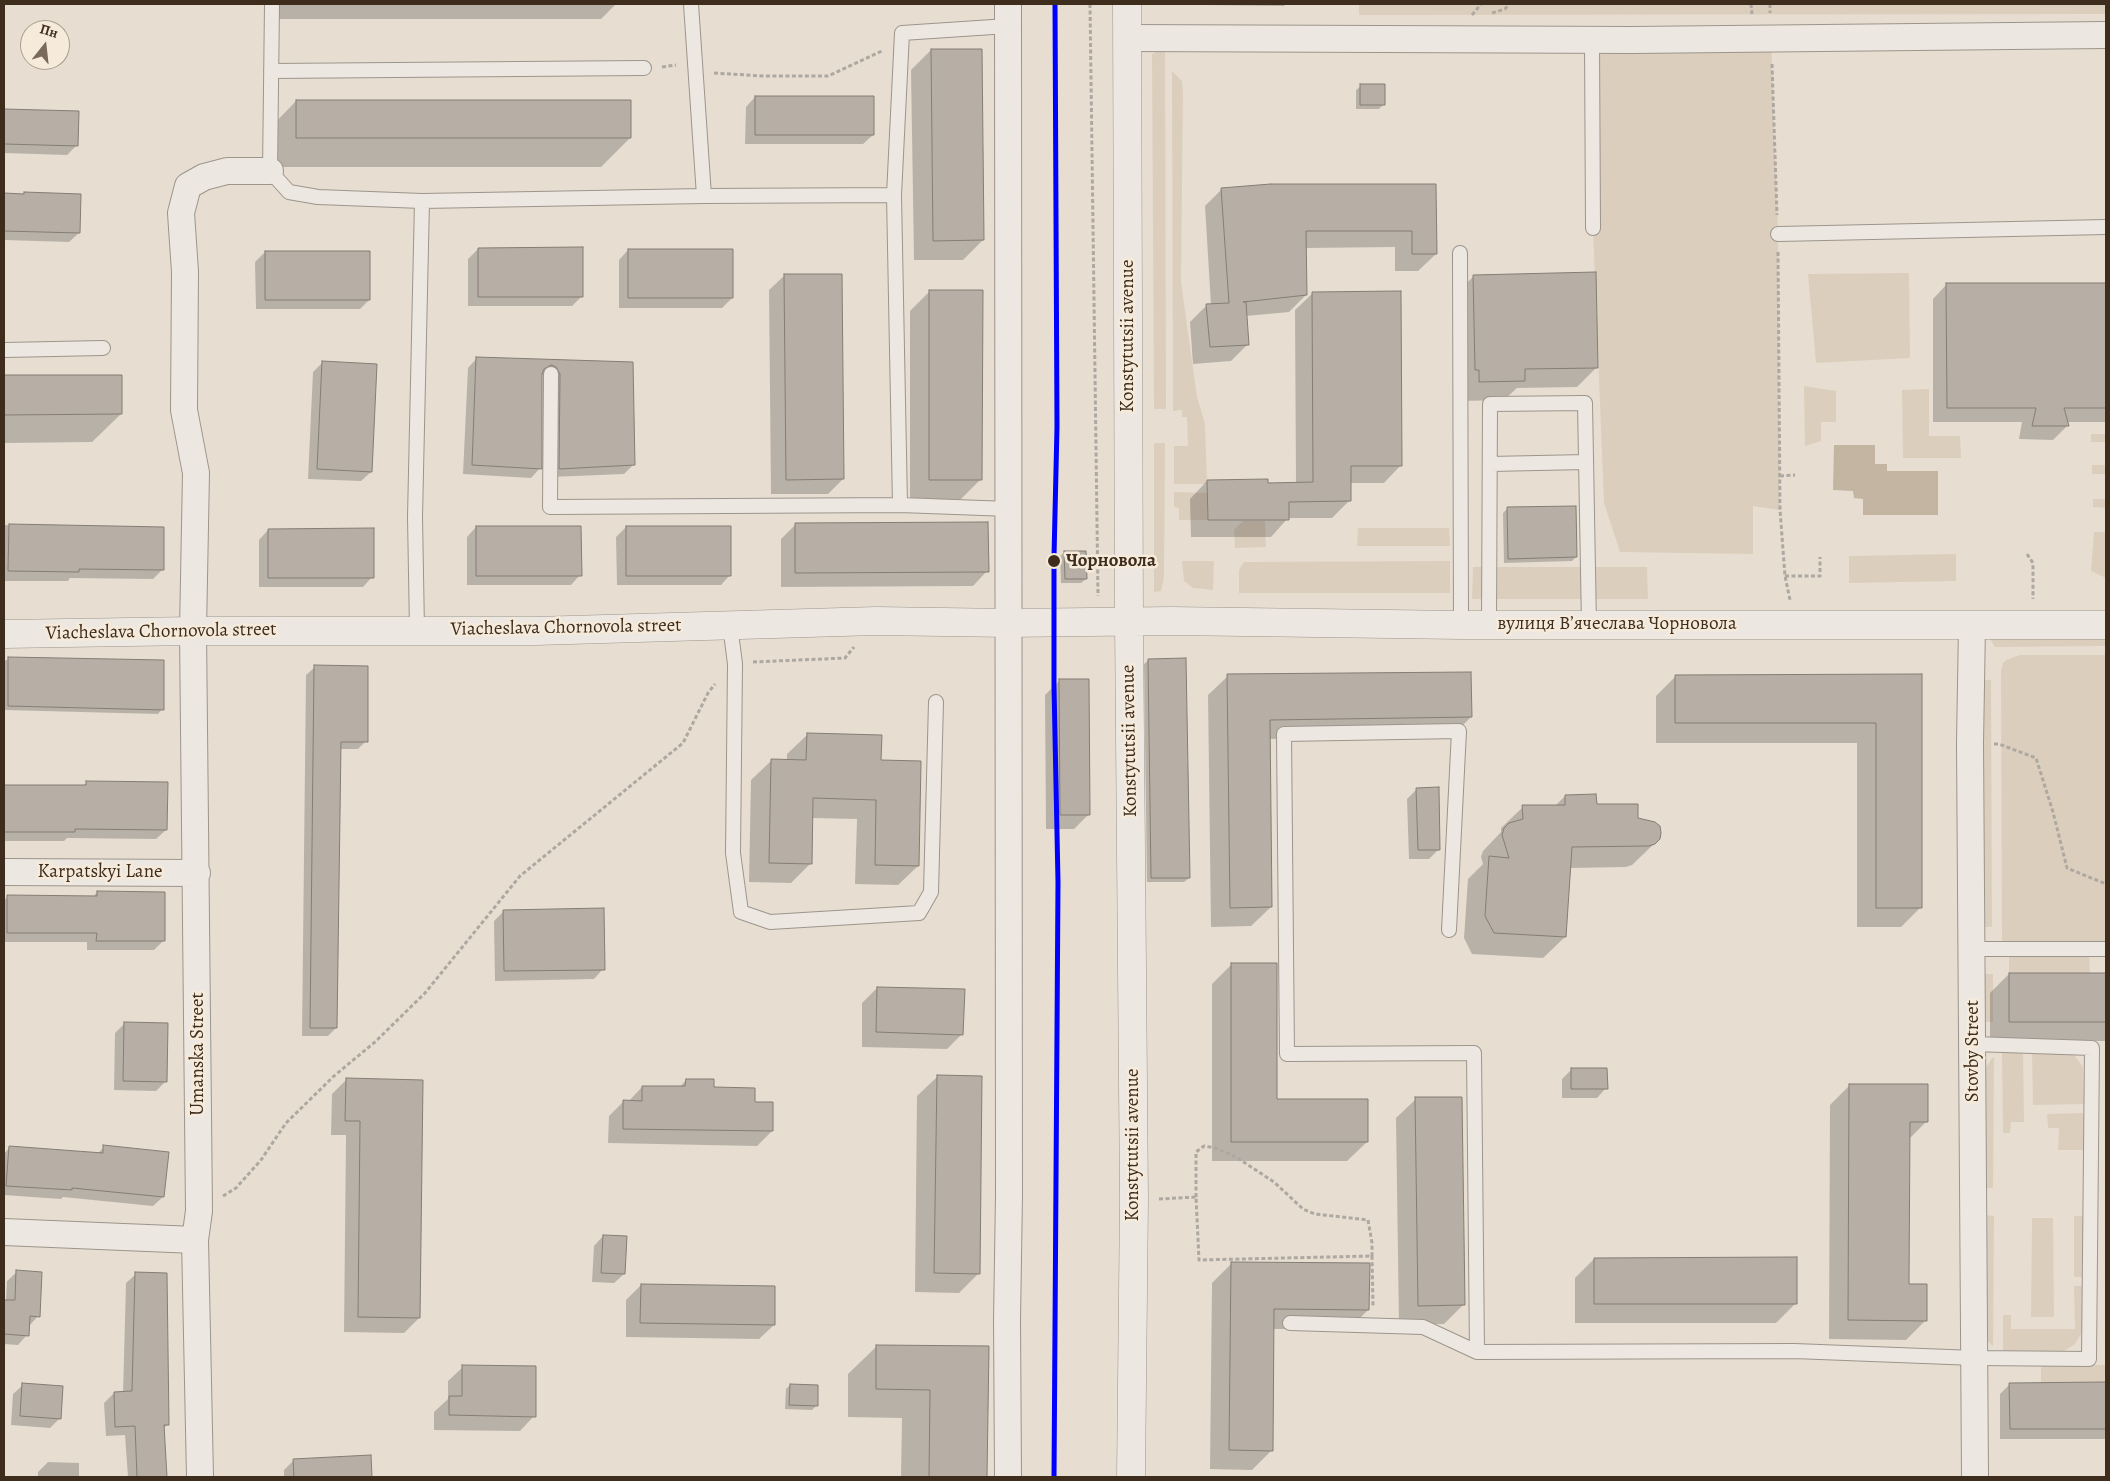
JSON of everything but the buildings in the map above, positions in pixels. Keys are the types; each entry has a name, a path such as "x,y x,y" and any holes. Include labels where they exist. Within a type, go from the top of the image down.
{"street":[{"name":"Konstytutsii avenue","path":"1127,4 1129,621 1134,1200 1131,1477"},
{"path":"1008,15 1010,509 1010,1195 1006,1320 1008,1477"},
{"path":"1127,38 1592,40 2106,35"},
{"name":"Umanska Street","path":"200,1477 195,1240 200,1211 193,631 196,473 184,410 185,272 181,214 188,186 204,177 227,171 270,171"},
{"name":"Viacheslava Chornovola street","path":"4,634 193,631 536,631 876,621 1009,623 1129,621"},
{"name":"вулиця Вʼячеслава Чорновола","path":"1129,621 1461,625 2106,625"},
{"name":"Stovby Street","path":"1972,625 1970,743 1975,1477"},
{"name":"Karpatskyi Lane","path":"4,872 197,873"},
{"path":"4,1232 195,1240"}],"lane":[{"path":"272,4 270,171 289,192 318,197 422,201 894,195"},
{"path":"691,4 704,196"},
{"path":"900,505 894,195 902,33 1008,15"},
{"path":"1592,40 1593,228"},
{"path":"271,71 644,68"},
{"path":"417,630 415,517 422,201"},
{"path":"1778,234 2106,228"},
{"path":"1460,252 1461,625"},
{"path":"4,350 103,348"},
{"path":"551,374 550,507 900,505 1010,509"},
{"path":"1489,624 1490,404 1585,403 1589,625"},
{"path":"1490,464 1586,462"},
{"path":"730,625 735,664 733,853 741,912 770,922 919,913 931,892 936,702"},
{"path":"1449,930 1459,731 1284,734 1286,1054 1474,1053 1478,1352"},
{"path":"1972,949 2106,949"},
{"path":"1290,1323 1423,1327 1478,1352 1794,1351 1975,1358 2090,1359 2092,1048 1973,1044"}],"path":[{"path":"1090,4 1098,621"},
{"path":"1771,39 1778,234 1780,510 1785,576 1792,610 1792,624"},
{"path":"644,68 696,69 762,76 828,76 901,42"},
{"path":"1780,476 1795,475"},
{"path":"2027,554 2033,563 2033,601"},
{"path":"1785,576 1820,576 1820,557"},
{"path":"200,1211 236,1188 261,1160 286,1123 334,1076 374,1042 425,994 520,876 683,743 708,693 735,664 845,658 876,621"},
{"path":"1970,743 1999,744 2036,758 2053,812 2067,868 2106,884"},
{"path":"1372,1256 1199,1260 1196,1152 1204,1146 1215,1148 1236,1158 1274,1182 1303,1209 1315,1214 1368,1220 1372,1242 1373,1325"},
{"path":"1134,1200 1196,1197"}],"shaded area":[{"path":"1359,4 2106,4 2106,14 1359,15"},
{"path":"1771,39 1778,234 1780,510 1753,506 1753,554 1620,552 1604,503 1593,228 1592,40"},
{"path":"1165,49 1166,409 1154,409 1152,54"},
{"path":"1172,71 1182,81 1181,282 1197,397 1205,424 1207,484 1174,484 1174,446 1188,446 1187,417 1182,417 1182,410 1173,411"},
{"path":"1909,273 1910,358 1816,363 1808,274"},
{"path":"1804,386 1836,391 1836,422 1821,422 1821,441 1805,446"},
{"path":"1929,389 1929,436 1960,436 1961,458 1903,458 1902,390"},
{"path":"2091,434 2106,434 2106,442 2091,442"},
{"path":"1154,443 1165,443 1164,578 1161,591 1154,592"},
{"path":"1834,445 1875,445 1875,464 1887,464 1887,471 1938,471 1938,515 1863,515 1863,499 1854,498 1853,491 1833,490"},
{"path":"2092,465 2106,465 2106,474 2092,474"},
{"path":"1174,492 1207,493 1208,520 1179,520 1179,508 1174,507"},
{"path":"2093,499 2106,499 2106,508 2093,507"},
{"path":"1243,521 1265,521 1266,547 1235,548 1234,530"},
{"path":"1358,528 1449,528 1450,546 1357,546"},
{"path":"2094,532 2106,532 2106,578 2091,571"},
{"path":"1956,554 1956,581 1849,583 1849,556"},
{"path":"1182,561 1214,561 1213,590 1193,588 1184,581"},
{"path":"1450,561 1450,593 1239,593 1239,570 1244,562"},
{"path":"1473,567 1647,567 1648,599 1472,599"},
{"path":"2106,635 2106,646 1995,647 1990,639 1994,636"},
{"path":"2020,655 2106,655 2106,944 2002,943 2001,672 2003,663 2006,660"},
{"path":"1984,680 1991,680 1992,927 1984,927"},
{"path":"2009,956 2089,956 2090,973 2009,973"},
{"path":"1985,974 1993,974 1993,1022 1985,1022"},
{"path":"2032,1052 2072,1054 2075,1056 2083,1067 2084,1104 2033,1105"},
{"path":"2002,1053 2023,1053 2024,1122 2011,1122 2010,1133 2003,1133"},
{"path":"1992,1058 1994,1058 1993,1188 1985,1188 1985,1069"},
{"path":"2084,1113 2084,1150 2058,1150 2059,1128 2048,1128 2047,1114"},
{"path":"1985,1215 1994,1216 1993,1346 1985,1339"},
{"path":"2074,1216 2084,1216 2084,1277 2074,1277"},
{"path":"2032,1218 2053,1218 2054,1317 2031,1317"},
{"path":"2074,1286 2084,1286 2084,1321 2081,1334 2075,1344 2064,1351 2054,1352 2003,1351 2003,1315 2011,1315 2011,1329 2075,1329"},
{"path":"2041,1365 2106,1365 2106,1382 2041,1383"}],"transit line":[{"path":"1054,1477 1058,882 1054,686 1057,427 1055,4"}],"place":[{"name":"Чорновола","path":"1054,561"}]}
